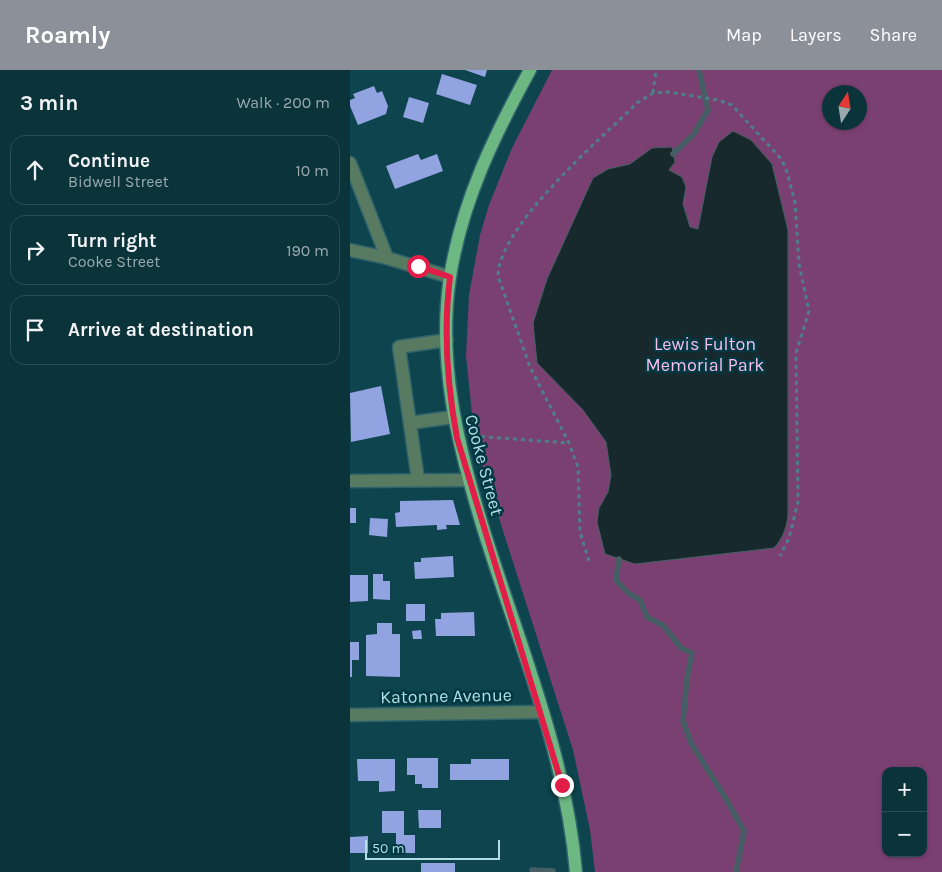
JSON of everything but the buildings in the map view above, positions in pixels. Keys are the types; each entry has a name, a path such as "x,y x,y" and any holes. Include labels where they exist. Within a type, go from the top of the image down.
{"main road":[{"name":"Cooke Street","path":"530,70 480,168 461,228 450,277 446,340 448,383 453,418 468,480 542,712 564,793 576,872"}],"street":[{"path":"350,163 387,258"},
{"path":"350,250 387,258 450,277"},
{"path":"418,480 399,347 446,340"},
{"path":"410,423 453,418"},
{"path":"350,481 468,480"},
{"name":"Katonne Avenue","path":"350,715 542,712"}],"path":[{"path":"653,93 656,70"},
{"path":"589,561 580,532 578,467 570,443 530,367 498,276 498,267 505,250 537,200 637,103 653,93 668,92 732,104 782,160 795,202 799,264 809,311 796,353 798,502 789,538 780,556"},
{"path":"473,436 570,443"}],"green space":[{"name":"Lewis Fulton Memorial Park","path":"552,70 942,70 942,872 595,872 590,830 573,750 475,443 466,356 469,295 480,235 489,205 512,148"}],"shaded area":[{"path":"733,131 751,140 772,164 788,230 788,516 786,525 782,537 774,548 635,564 605,554 597,522 599,508 608,492 611,475 606,442 583,410 537,363 533,323 547,279 593,178 608,169 630,164 652,148 672,147 675,162 669,170 682,177 686,187 683,204 690,227 698,229 712,157 719,142"}],"waterway":[{"path":"673,154 693,135 708,110 699,70"},
{"path":"619,559 616,580 628,593 640,600 647,617 664,626 681,648 692,653 687,678 683,721 691,743 744,831 736,872"},
{"path":"532,870 553,871"}],"route":[{"path":"418,266 450,277 446,346 450,400 457,438 489,549 556,758 562,785"}]}
